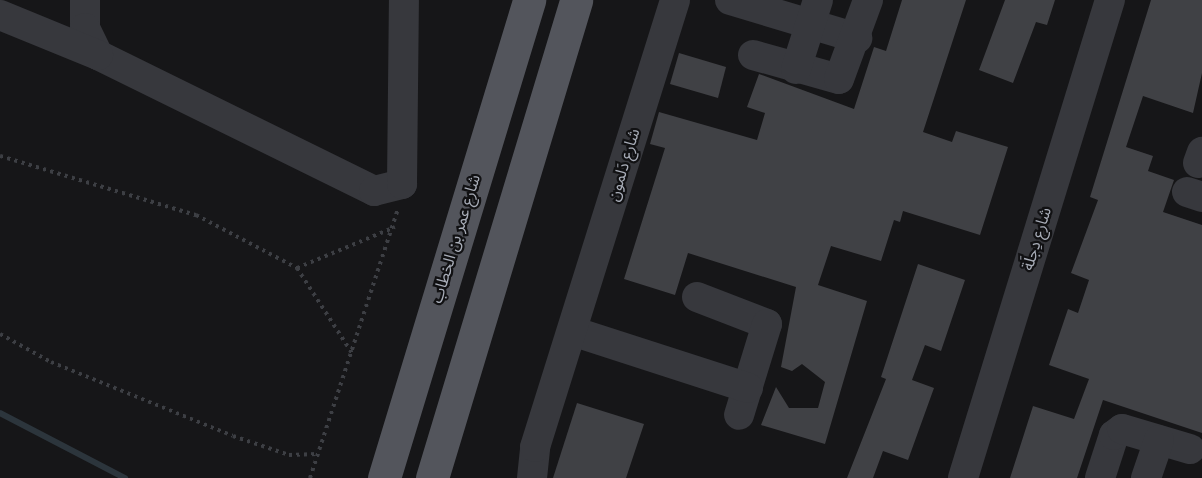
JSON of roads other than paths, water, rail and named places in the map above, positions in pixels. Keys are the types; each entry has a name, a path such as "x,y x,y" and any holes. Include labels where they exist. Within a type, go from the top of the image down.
{"main road":[{"name":"شارع عمر بن الخطاب","path":"384,478 529,0"},
{"path":"432,478 576,0"}],"street":[{"path":"85,0 85,28 98,55"},
{"path":"0,15 98,55 374,191 402,184 404,0"},
{"name":"شارع دَلمون","path":"532,478 535,447 675,0"},
{"path":"730,0 814,12 857,38"},
{"path":"753,55 796,69 839,79 857,38 868,0"},
{"name":"شارع دِجلَة","path":"963,478 1110,0"},
{"path":"796,69 814,12"},
{"path":"572,331 744,401 767,324 697,297"},
{"path":"1100,478 1117,431 1190,449"},
{"path":"1146,478 1159,440"}],"waterway":[{"path":"0,413 125,478"}]}
